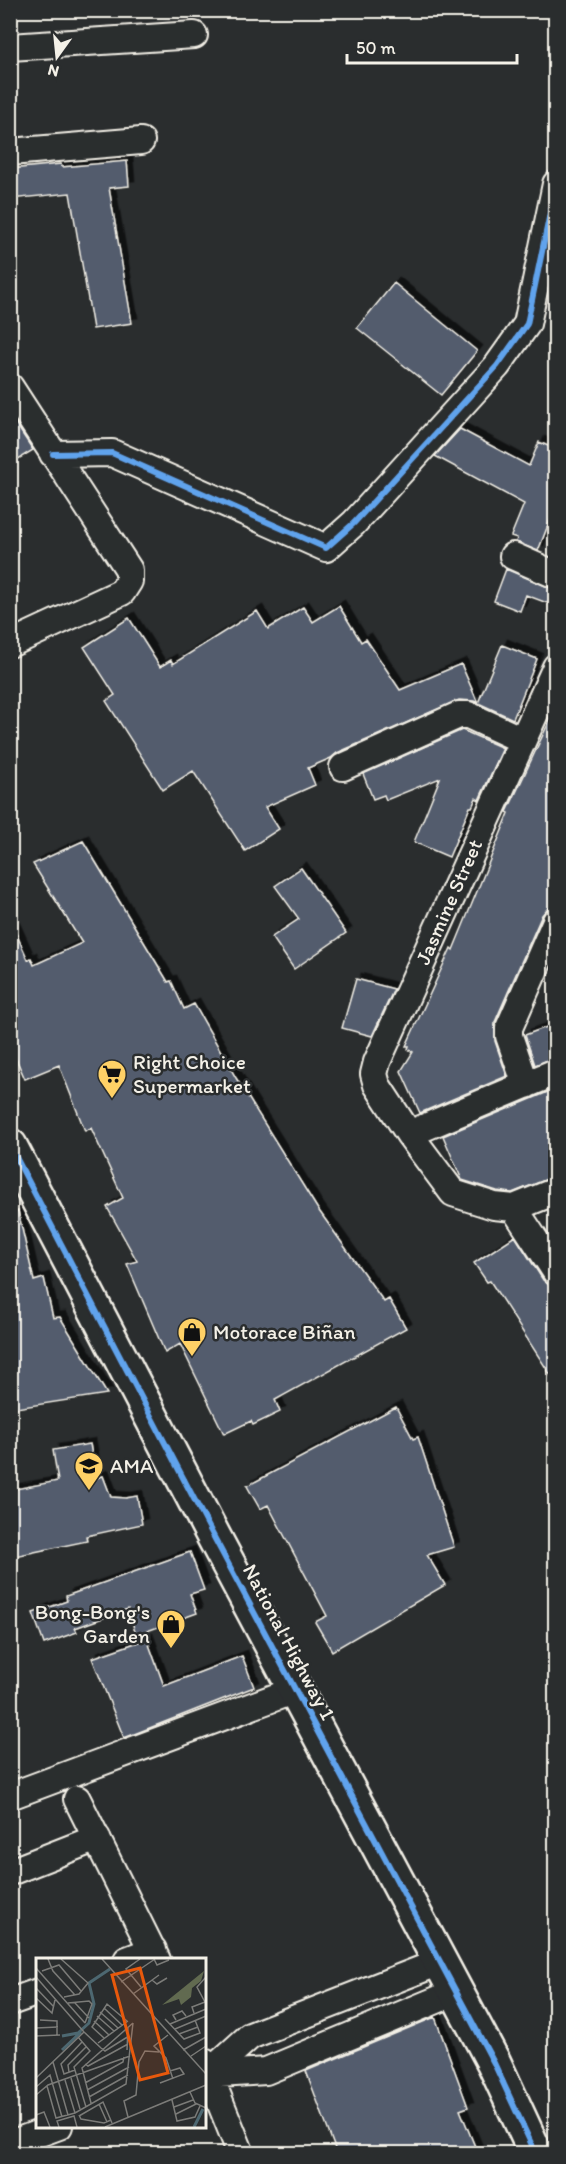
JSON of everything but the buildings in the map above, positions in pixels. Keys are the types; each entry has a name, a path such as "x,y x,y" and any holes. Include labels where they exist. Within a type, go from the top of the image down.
{"highway":[{"name":"National Highway 1","path":"10,1146 295,1690 494,2063 536,2154"}],"street":[{"path":"10,47 194,35"},
{"path":"10,152 141,141"},
{"path":"54,453 112,453 326,548 354,523 496,366 527,324 555,184"},
{"path":"10,387 129,570 129,581 122,592 10,644"},
{"path":"513,556 555,575"},
{"name":"Jasmine Street","path":"514,1208 494,1206 453,1193 376,1085 374,1074 377,1062 555,667"},
{"path":"343,767 459,715 468,715 522,740"},
{"path":"526,1085 509,1036 509,1028 555,921"},
{"path":"409,1134 555,1072"},
{"path":"555,1191 514,1208 555,1272"},
{"path":"10,1796 295,1690"},
{"path":"77,1799 155,1955 138,1958"},
{"path":"10,1872 98,1838"},
{"path":"206,2070 250,2036 440,1962"},
{"path":"206,2070 266,2071 456,1992"},
{"path":"10,2002 36,1993"},
{"path":"206,2070 241,2154"},
{"path":"10,2144 56,2128"}],"cycle path":[{"path":"53,454 112,453 326,548 354,523 497,366 527,324 556,184"},
{"path":"10,1146 215,1539 494,2063 536,2154"}],"place":[{"name":"Right Choice Supermarket","path":"112,1100"},
{"name":"Motorace Biñan","path":"192,1358"},
{"name":"AMA","path":"89,1492"},
{"name":"Bong-Bong's Garden","path":"171,1650"}]}
